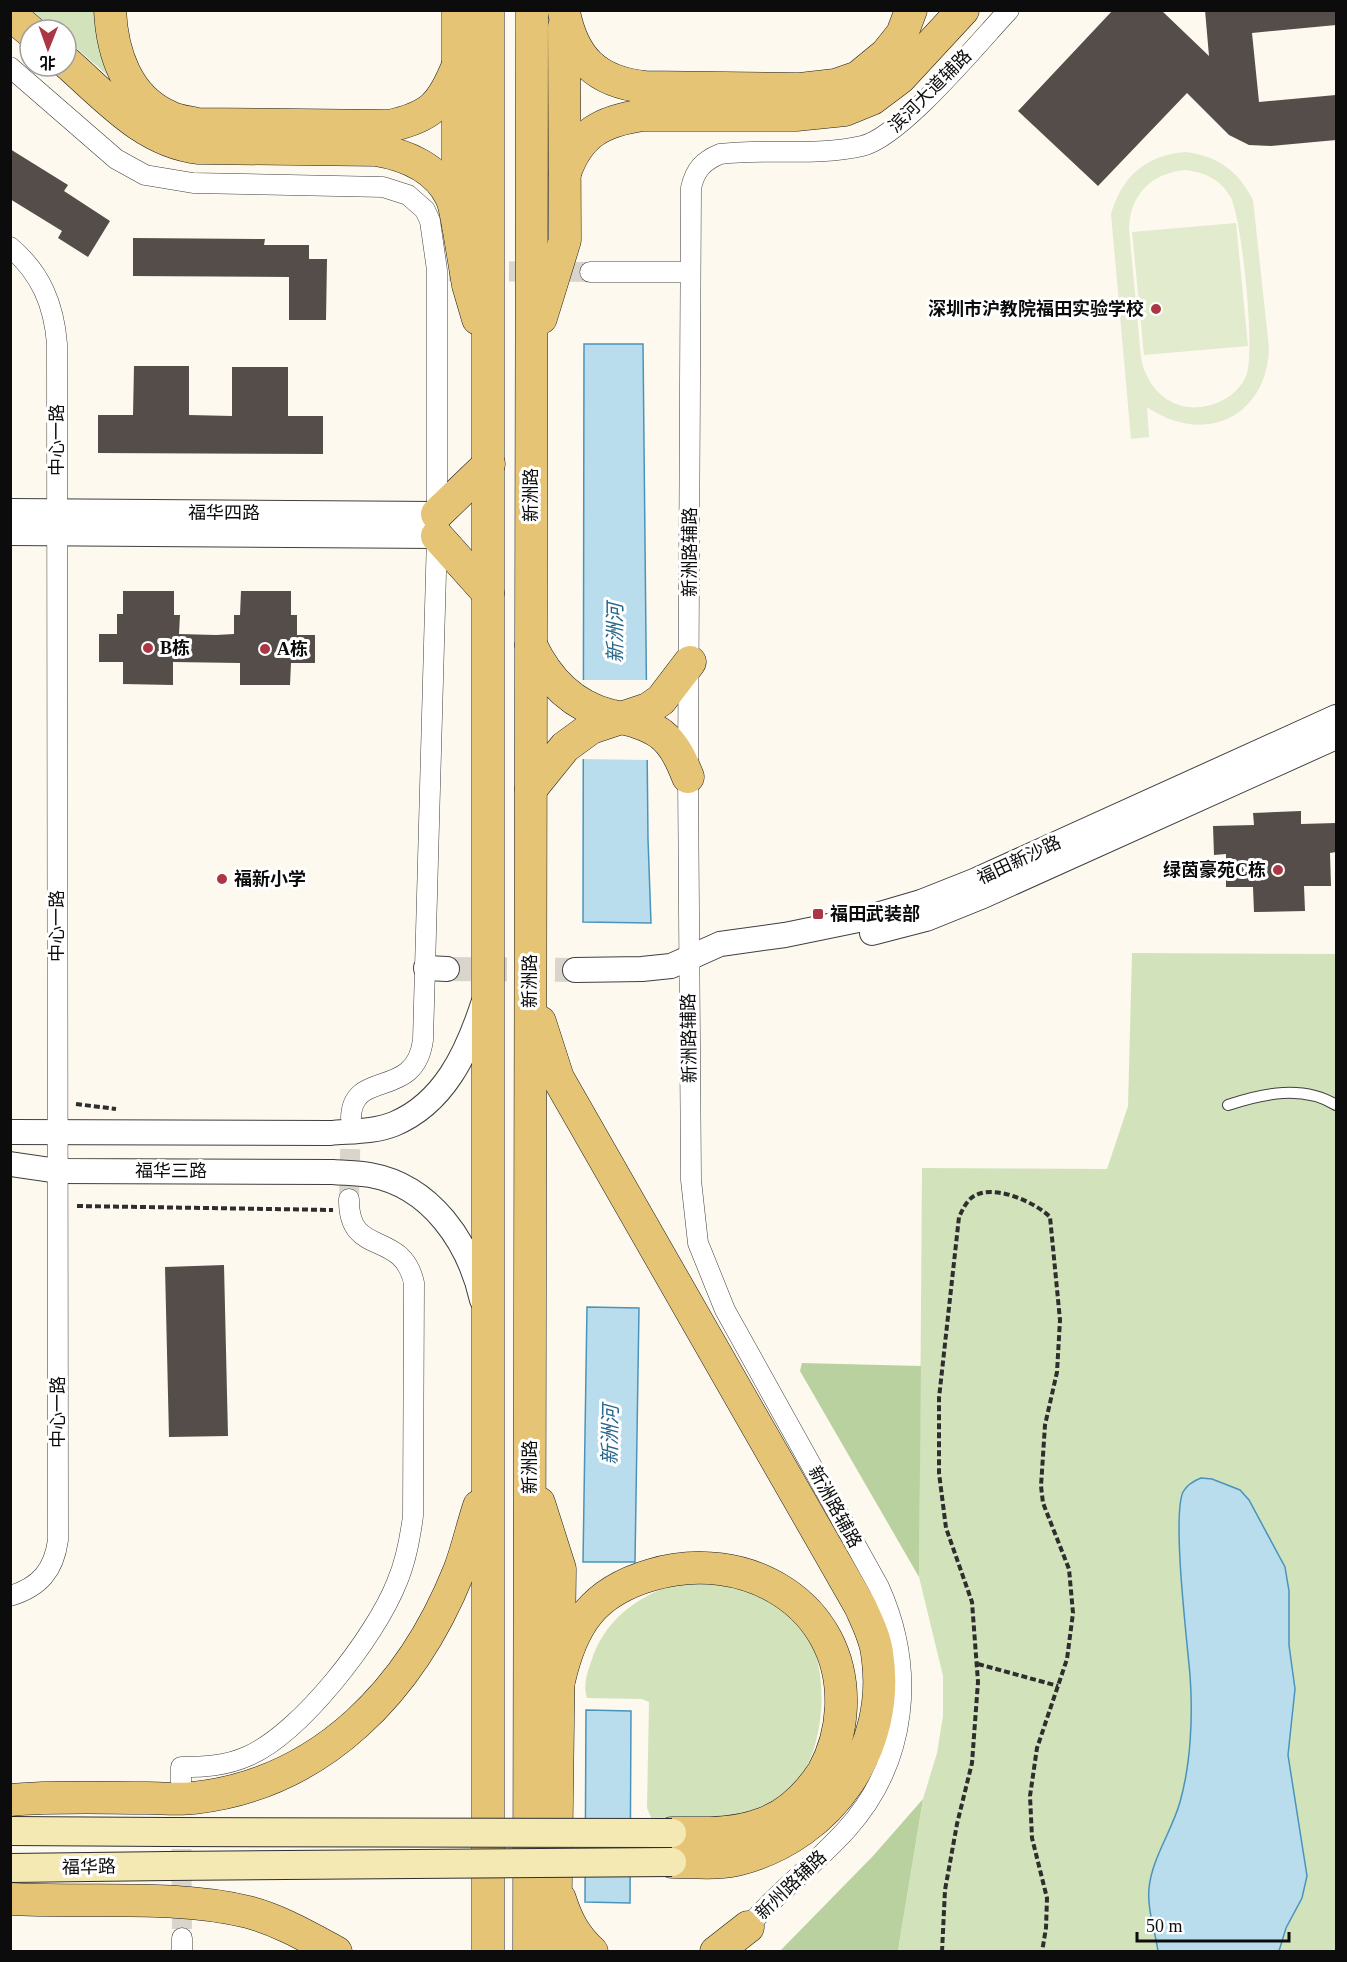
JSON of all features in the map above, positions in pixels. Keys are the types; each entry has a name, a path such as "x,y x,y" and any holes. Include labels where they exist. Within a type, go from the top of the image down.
{"main road":[{"path":"110,10 115,51 128,81 147,103 170,117 197,124 389,126 415,120 435,108 448,89 458,65"},
{"path":"564,11 570,39 581,56 603,75 621,83 645,87 800,89 835,85 868,70 894,44 907,24 911,10"},
{"path":"565,173 572,155 583,140 598,127 619,118 643,115 816,115 859,105 872,99 900,78 963,10"},
{"path":"458,11 458,225"},
{"name":"新洲路","path":"529,1952 532,11"},
{"path":"531,351 565,240 564,11"},
{"path":"488,12 488,1952"},
{"path":"78,72 140,126 151,134 175,143 200,148 376,150 400,154 421,165 438,179 452,198 468,285 489,351"},
{"path":"488,593 437,525 489,464"},
{"path":"531,644 552,680 579,702 661,734 680,759 688,777"},
{"path":"531,789 558,754 579,735 606,721 648,709 661,700 690,662"},
{"path":"531,979 542,1033 558,1078 860,1606 874,1636 877,1652 879,1684 872,1735 853,1779 808,1827 752,1856 723,1862 672,1848"},
{"path":"530,1475 560,1569 555,1952"},
{"path":"10,1800 192,1798 252,1786 304,1764 350,1731 392,1689 430,1632 459,1570 488,1476"},
{"path":"559,1681 566,1652 576,1628 590,1611 611,1591 663,1571 708,1568 748,1574 770,1583 789,1596 818,1626 836,1661 841,1693 835,1743 818,1779 792,1808 764,1824 672,1848"},
{"name":"福华路","path":"10,1831 168,1832 672,1848"},
{"name":"福华路","path":"10,1868 168,1866 672,1848"},
{"path":"556,1890 566,1920 579,1940 592,1952"},
{"path":"10,1899 207,1905 250,1912 292,1928 336,1952"},
{"path":"716,1952 748,1927"}],"street":[{"name":"滨河大道辅路","path":"699,167 708,159 720,154 845,149 878,140 904,120 1009,10"},
{"path":"10,67 116,159 145,175 193,183 367,185 396,190 408,195 425,210 430,220 443,271 437,525 437,969 419,1059 399,1079 366,1088 359,1094 353,1102 351,1118"},
{"name":"新洲路辅路","path":"699,167 691,188 690,272 688,960 691,1180 698,1243 725,1310 879,1587 895,1628 900,1651 902,1707 889,1762 866,1806 835,1842"},
{"name":"中心一路","path":"10,247 27,263 43,286 55,320 58,1206 58,1540 56,1557 49,1572 37,1584 10,1596"},
{"path":"590,272 690,272"},
{"name":"福华四路","path":"10,511 56,522 437,525"},
{"name":"福华四路","path":"10,533 56,522"},
{"name":"福田新沙路","path":"575,970 655,968 688,960 720,944 812,930 921,902 974,881 1336,717"},
{"name":"福田新沙路","path":"688,960 720,961 870,934 926,919 983,896 1336,737"},
{"path":"10,1132 330,1133 362,1131 393,1124 420,1109 436,1095 463,1056 488,988"},
{"name":"福华三路","path":"10,1164 57,1171 333,1172 371,1175 398,1184 424,1198 444,1219 464,1251 478,1285 488,1329"},
{"path":"181,1786 181,1767 208,1767 249,1756 268,1745 315,1701 343,1669 384,1611 409,1547 413,1516 414,1282 403,1258 355,1230 349,1205"},
{"name":"新州路辅路","path":"729,1952 748,1927 835,1842"}],"lane":[{"path":"1228,1105 1265,1094 1298,1093 1323,1097 1336,1105"}],"path":[{"path":"57,1102 128,1110"},
{"path":"942,1952 947,1880 972,1764 978,1664 972,1602 942,1509 939,1473 939,1398 959,1217 966,1203 975,1195 987,1192 999,1193 1036,1206 1050,1216 1053,1227 1060,1320 1057,1372 1046,1425 1041,1486 1043,1503 1069,1569 1072,1613 1067,1659 1037,1748 1030,1796 1032,1838 1047,1898 1042,1952"},
{"path":"58,1206 349,1205"},
{"path":"978,1664 1058,1686"}],"green space":[{"path":"26,11 98,11 128,93 78,49 78,18 34,18"},
{"path":"1186,152 1217,161 1234,173 1253,200 1269,348 1265,372 1257,392 1244,408 1228,418 1210,424 1189,424 1168,419 1147,407 1149,437 1131,439 1111,214 1129,178 1148,163 1172,154","holes":["1192,171 1211,177 1221,185 1230,196 1235,209 1243,256 1249,342 1249,363 1243,382 1228,398 1200,407 1183,406 1167,400 1150,382 1144,368 1140,350 1129,229 1133,206 1145,188 1153,181 1173,172"]},
{"path":"1236,223 1248,346 1144,355 1132,232"},
{"path":"1132,953 1336,954 1336,1951 898,1952 923,1799 937,1753 943,1716 943,1676 919,1577 922,1168 1107,1169 1128,1106"},
{"path":"802,1363 921,1366 919,1577 800,1371"},
{"path":"693,1579 733,1584 756,1590 802,1627 813,1646 819,1669 822,1695 820,1722 805,1771 791,1790 774,1804 730,1818 653,1822 647,1808 649,1702 642,1699 587,1698 586,1680 598,1645 618,1618 644,1597"},
{"path":"923,1799 898,1951 780,1951 873,1856"}],"water":[{"name":"新洲河","path":"584,344 643,344 648,839 651,923 583,922"},
{"name":"新洲河","path":"587,1307 639,1308 635,1562 583,1562"},
{"path":"1201,1478 1212,1479 1240,1490 1249,1500 1285,1567 1289,1591 1289,1645 1295,1689 1288,1755 1307,1876 1302,1898 1286,1928 1279,1951 1158,1951 1150,1912 1151,1877 1180,1802 1189,1755 1191,1690 1181,1580 1179,1526 1183,1492 1190,1483"},
{"path":"586,1710 631,1711 630,1903 585,1902"}],"pier":[{"path":"580,680 649,680 650,760 580,759"}],"building":[{"path":"1113,10 1161,10 1209,56 1205,10 1336,10 1336,25 1252,33 1259,102 1336,95 1336,140 1271,146 1249,145 1229,135 1187,93 1098,186 1018,111"},
{"path":"10,149 68,185 64,191 110,221 88,257 58,238 62,231 10,199"},
{"path":"133,238 265,239 264,245 309,245 309,259 327,259 326,320 289,320 289,277 133,276"},
{"path":"134,366 189,366 189,415 232,416 232,367 288,367 288,416 323,416 323,454 98,453 98,415 133,415"},
{"path":"123,591 174,591 174,615 180,615 179,634 216,635 234,634 234,615 240,615 241,591 291,591 291,615 297,615 297,635 315,635 315,663 291,663 290,685 240,685 240,663 173,662 173,685 123,684 123,662 99,662 99,634 117,634 117,614 123,614"},
{"name":"绿茵豪苑C栋","path":"1301,811 1301,824 1336,823 1336,852 1330,853 1331,886 1304,886 1305,911 1254,912 1253,887 1226,887 1226,854 1214,855 1213,826 1254,825 1253,813"},
{"path":"224,1265 228,1436 169,1437 165,1267"}],"tunnel":[{"path":"449,271 590,272"},
{"path":"447,969 575,970"},
{"path":"349,1199 351,1118"},
{"path":"181,1789 182,1938"}],"place":[{"name":"深圳市沪教院福田实验学校","path":"1156,309"},
{"name":"B栋","path":"148,648"},
{"name":"A栋","path":"265,649"},
{"name":"绿茵豪苑C栋","path":"1278,870"},
{"name":"福新小学","path":"222,879"},
{"name":"福田武装部","path":"818,914"}]}
